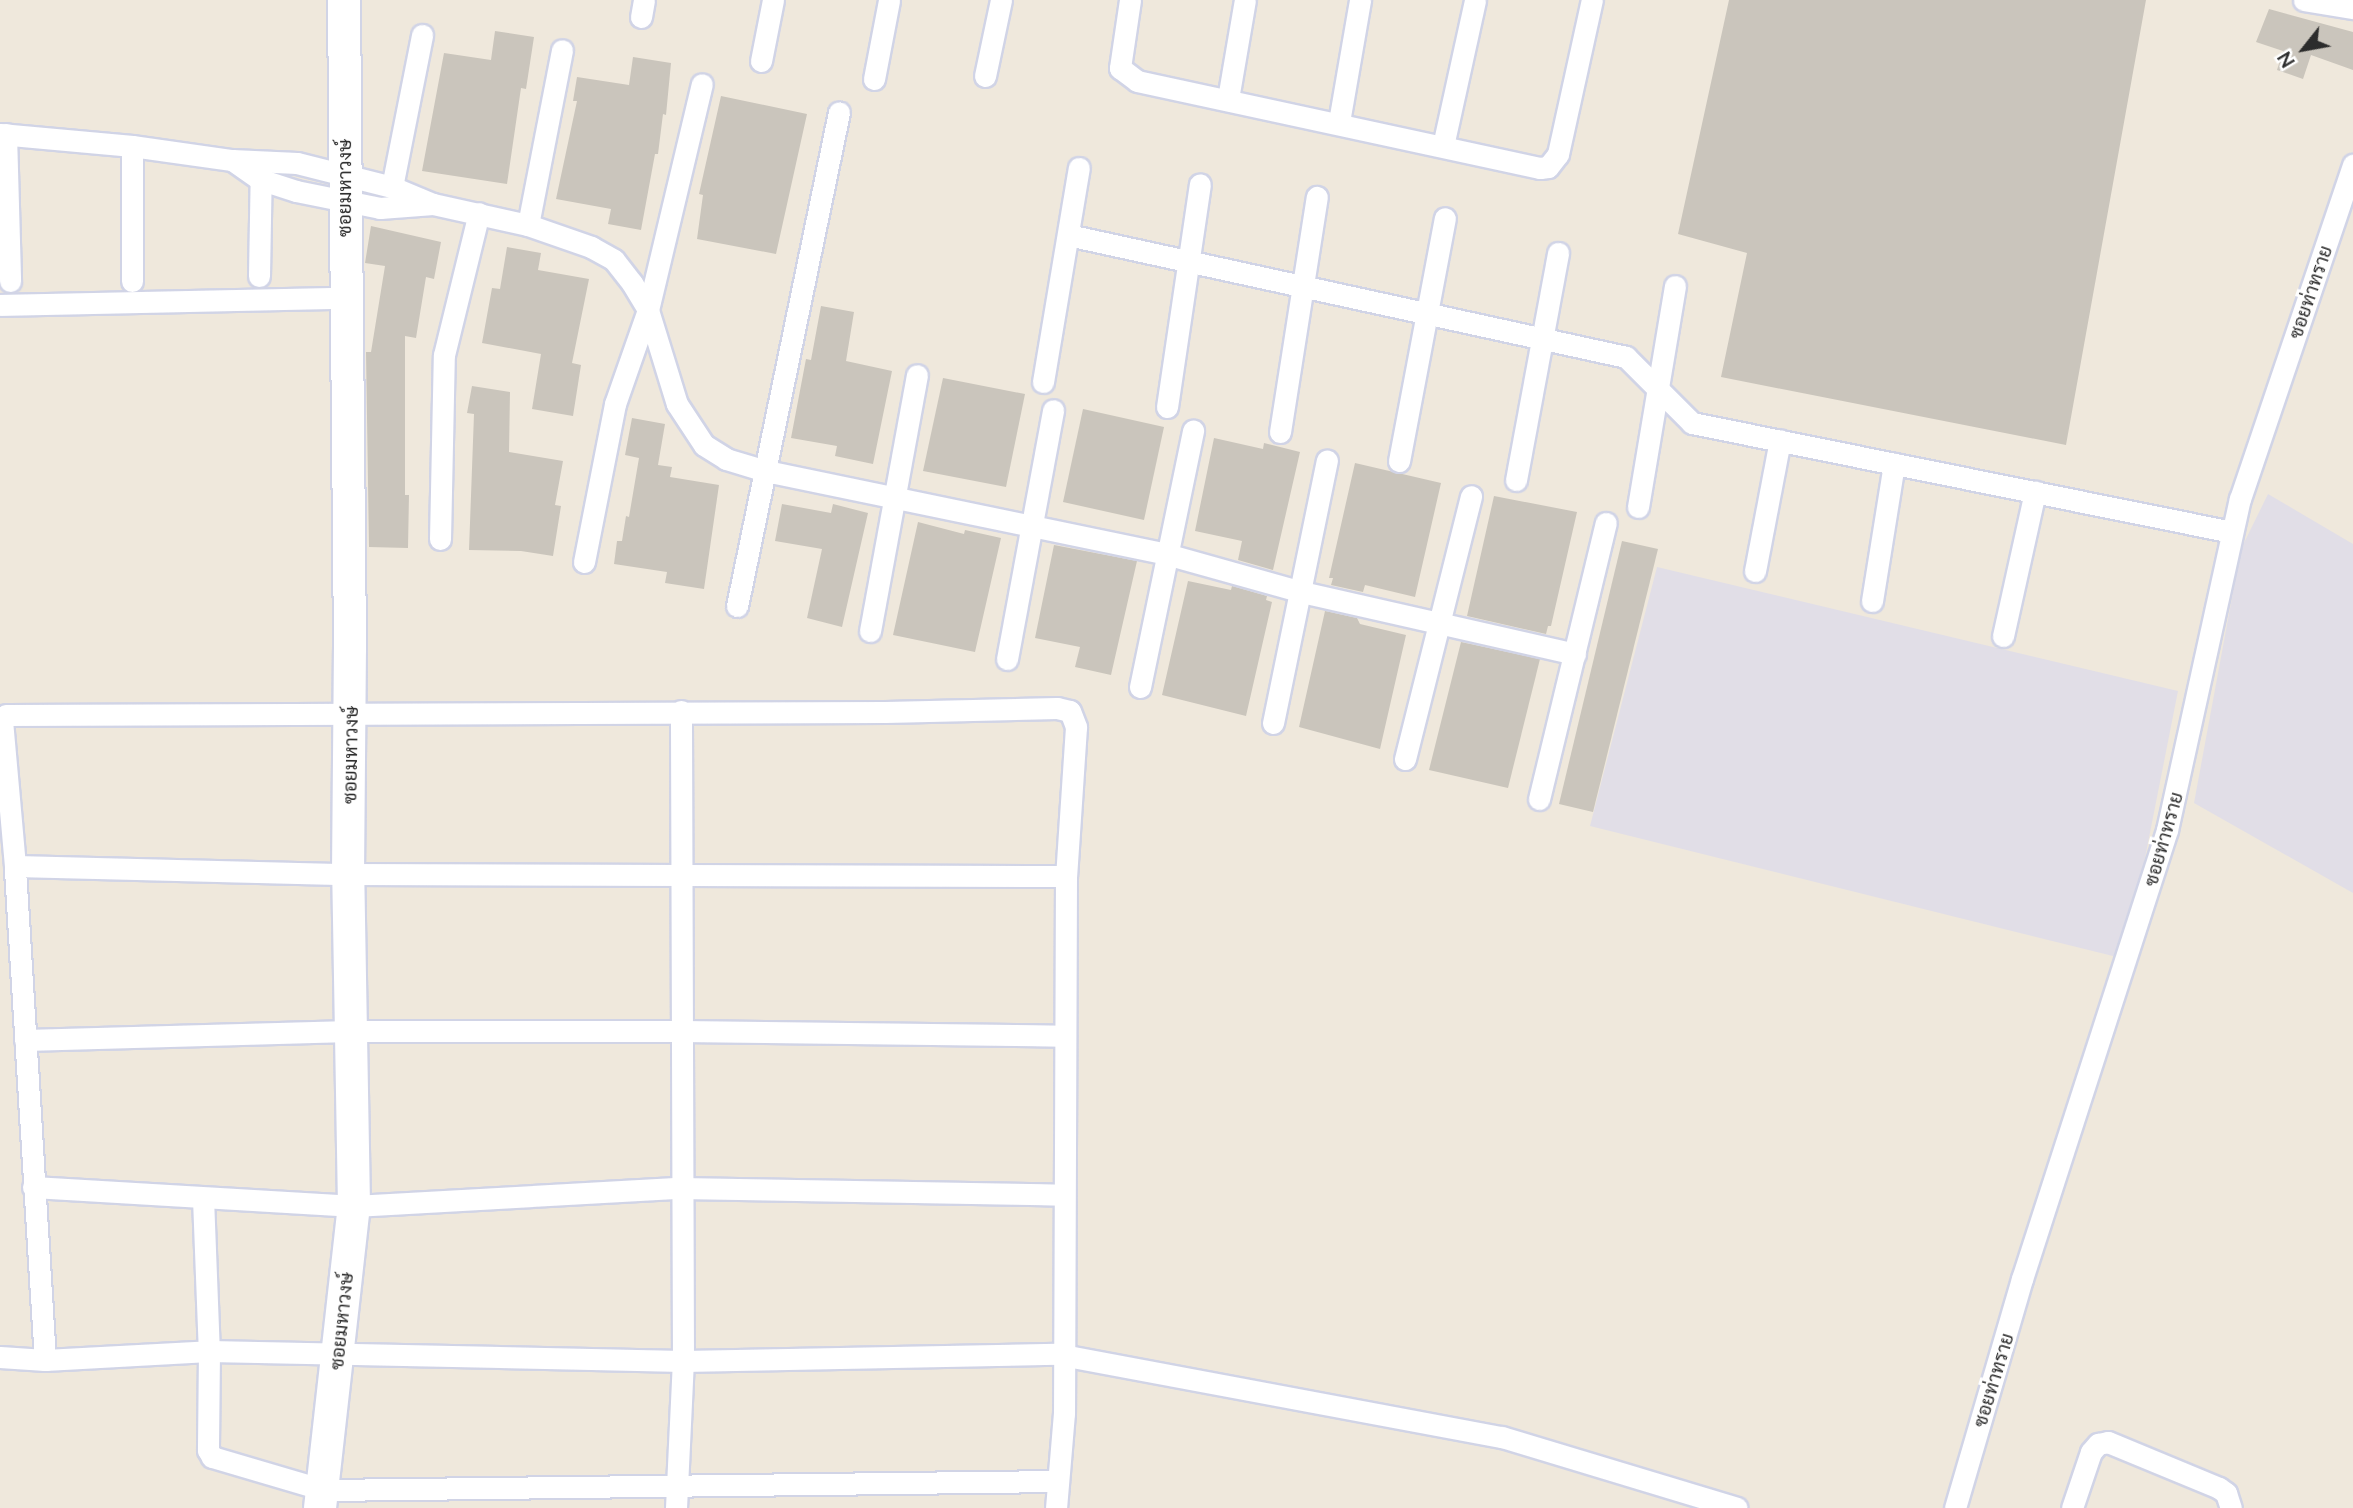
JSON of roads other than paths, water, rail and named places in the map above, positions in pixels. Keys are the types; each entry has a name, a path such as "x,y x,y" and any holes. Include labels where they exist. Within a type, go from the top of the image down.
{"street":[{"name":"ซอยมหาวงษ์","path":"322,1499 354,1206 348,874 351,712 344,0"},
{"path":"761,61 773,0"},
{"path":"874,79 889,0"},
{"path":"985,76 1001,0"},
{"path":"1130,0 1119,59 1120,68 1137,81 1339,122 1541,168 1554,162 1592,0"},
{"path":"1228,99 1245,0"},
{"path":"1339,122 1360,0"},
{"path":"1443,146 1475,0"},
{"path":"2304,0 2353,8"},
{"path":"392,187 422,35"},
{"path":"528,225 562,50"},
{"path":"584,562 615,404 648,310 702,84"},
{"path":"737,606 839,112"},
{"path":"10,281 3,134 132,146 232,160 344,187 392,187 432,204 528,225 591,247 614,260 648,310 677,404 688,425 704,445 726,459 766,471 894,495 1166,554 1302,592 1575,654"},
{"path":"132,146 132,281"},
{"name":"ซอยท่าทราย","path":"1955,1508 2022,1279 2167,830 2240,499 2353,165"},
{"path":"1042,382 1079,168"},
{"path":"259,276 261,169"},
{"path":"1167,407 1200,184"},
{"path":"344,187 380,208 432,204"},
{"path":"1280,432 1317,197"},
{"path":"440,539 444,355 478,213"},
{"path":"1399,461 1445,218"},
{"path":"1068,235 1626,357 1692,422 2232,532"},
{"path":"1516,480 1558,253"},
{"path":"1638,507 1675,286"},
{"path":"0,305 345,298"},
{"path":"870,631 917,376"},
{"path":"1007,659 1054,410"},
{"path":"1140,687 1194,430"},
{"path":"1755,571 1780,440"},
{"path":"1272,723 1302,592 1327,460"},
{"path":"1871,601 1895,464"},
{"path":"2003,636 2035,492"},
{"path":"1405,759 1471,496"},
{"path":"1539,799 1606,523"},
{"path":"45,1360 15,866 2,720 6,715 885,712 1057,708 1070,711 1076,727 1066,876 1061,1355 1056,1508"},
{"path":"676,1497 683,1361 680,1188 681,712"},
{"path":"15,866 348,874 1066,876"},
{"path":"25,1040 350,1031 681,1031 1063,1036"},
{"path":"33,1187 354,1206 680,1188 1063,1195"},
{"path":"202,1198 209,1351 208,1450 212,1457 322,1499 676,1497 1016,1480 1055,1481"},
{"path":"0,1357 45,1360 209,1351 337,1356 683,1361 1061,1355 1502,1437 1737,1508"},
{"path":"2072,1508 2091,1452 2098,1444 2108,1442 2219,1488 2226,1493 2231,1508"}]}
